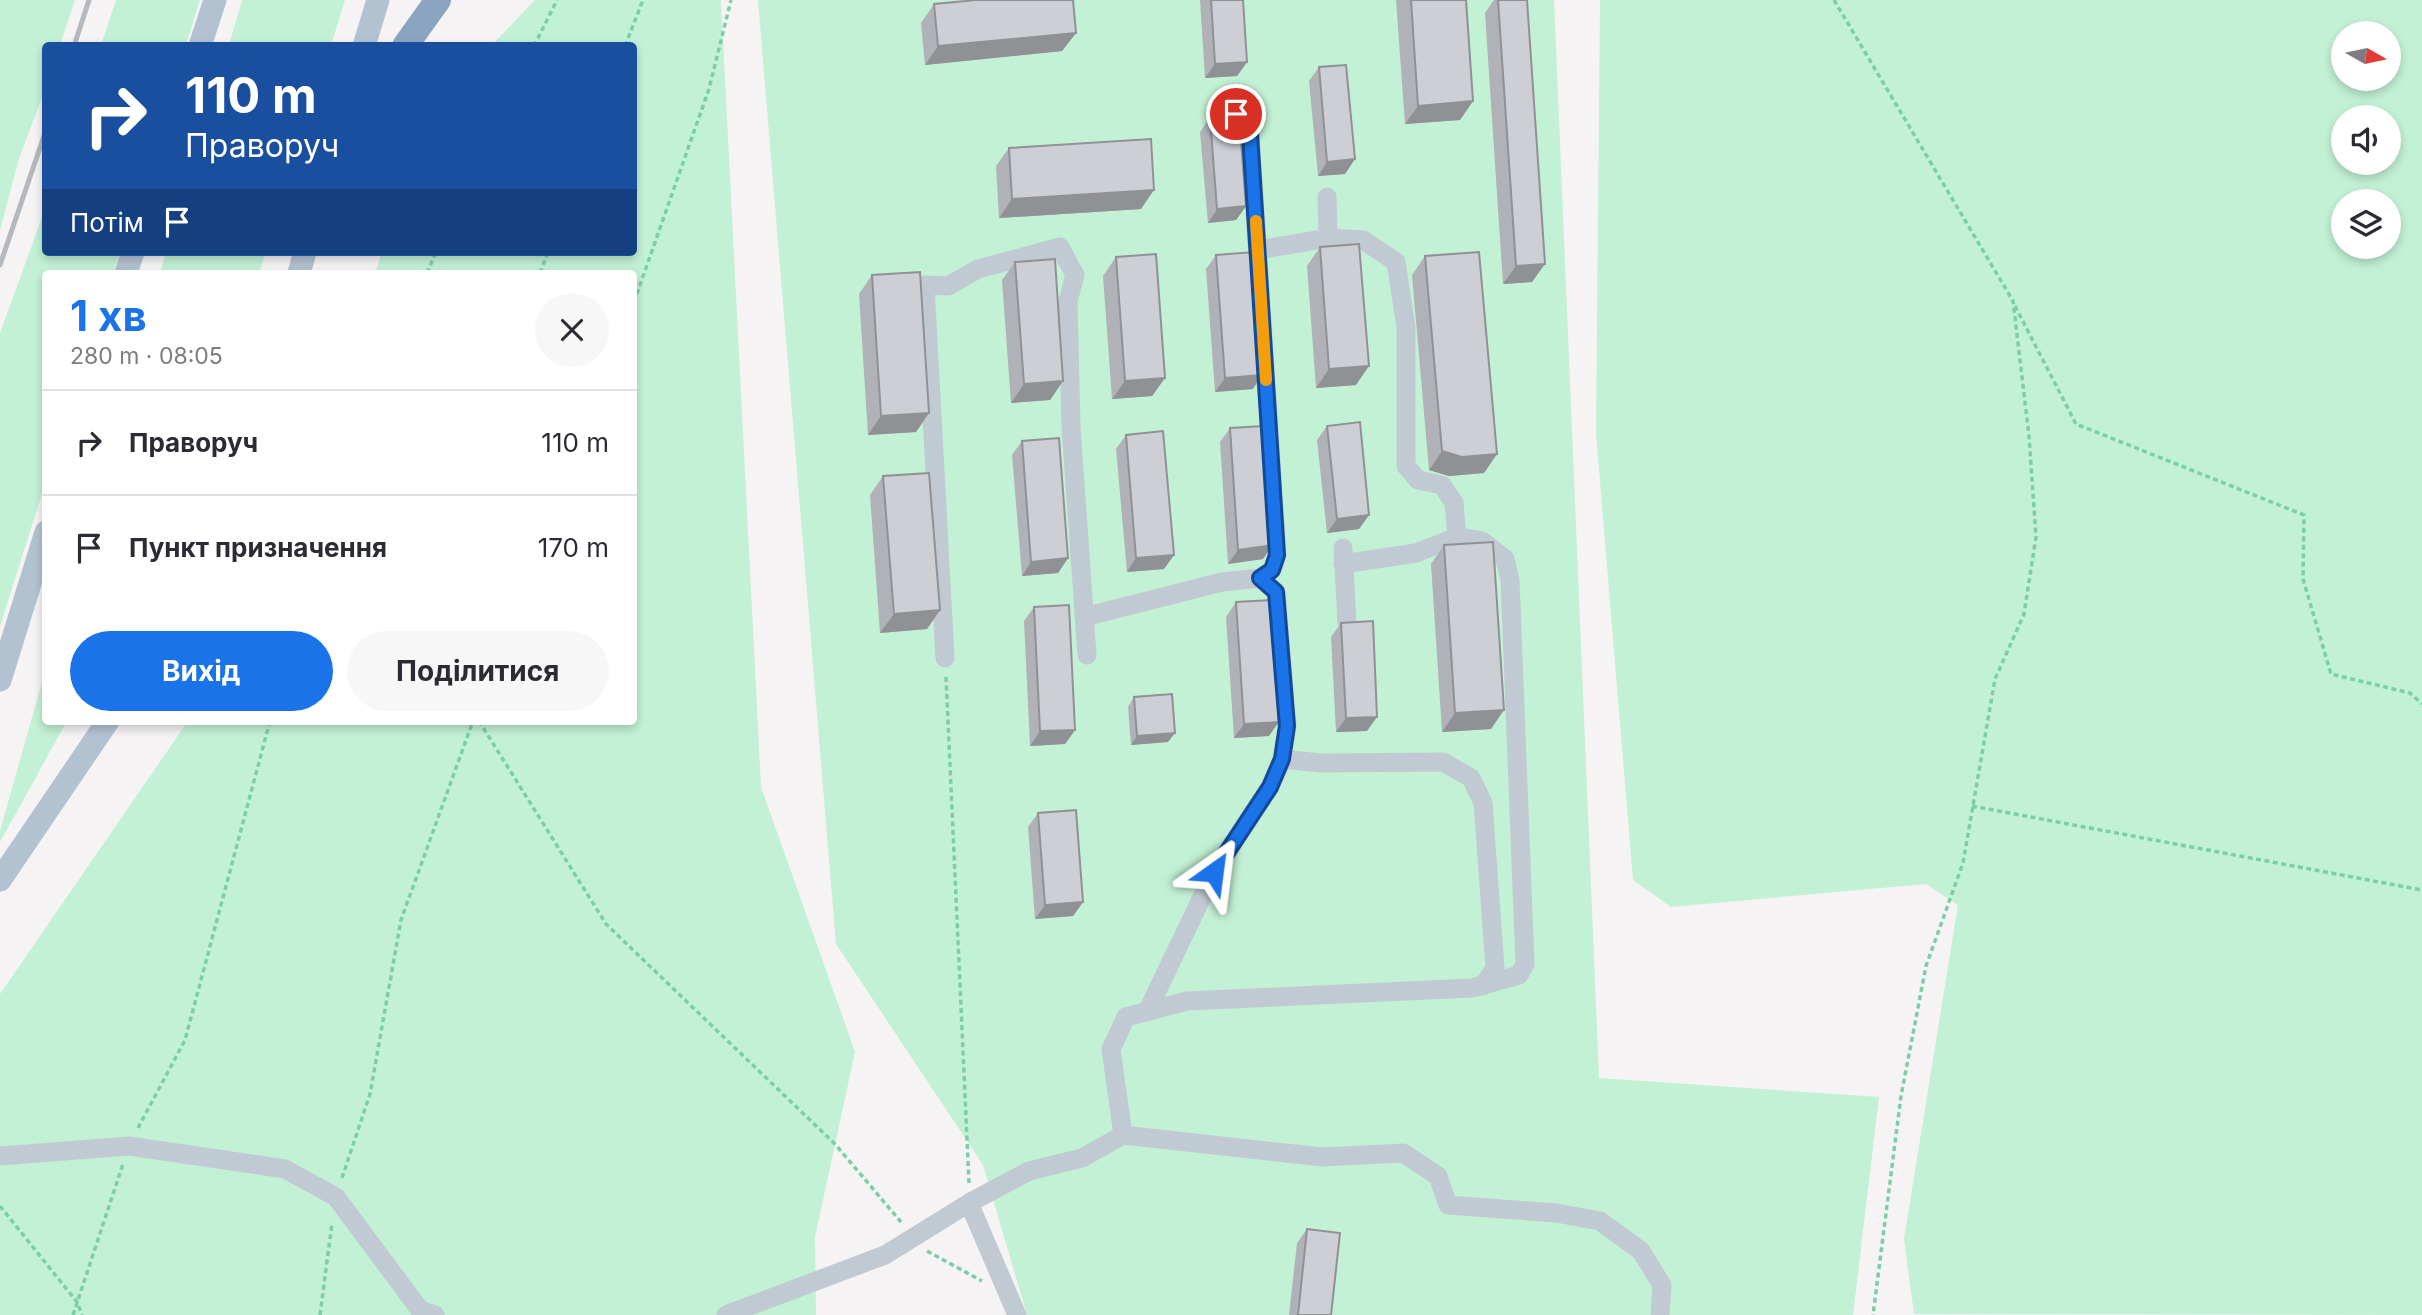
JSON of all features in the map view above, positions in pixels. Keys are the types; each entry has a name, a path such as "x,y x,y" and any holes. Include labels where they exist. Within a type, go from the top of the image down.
{"highway":[{"path":"408,42 438,0"}],"main road":[{"path":"201,42 215,0"},
{"path":"365,42 378,0"},
{"path":"0,680 42,545"},
{"path":"0,880 105,725"}],"lane":[{"path":"1084,617 1222,582 1260,578 1272,570 1277,555 1250,134 1236,114"},
{"path":"1327,197 1328,238"},
{"path":"1258,250 1328,238 1363,240 1396,262 1406,327 1406,466 1418,480 1442,485 1454,503 1457,537"},
{"path":"945,648 925,285 948,286 978,269 1060,247 1075,275 1068,301 1071,427 1087,655"},
{"path":"1123,1135 1111,1049 1126,1017 1187,1001 1483,986 1518,975 1525,964 1510,580 1505,559 1482,541 1457,537 1416,553 1343,556 1347,623"},
{"path":"1147,1012 1214,872 1270,787 1282,759 1287,726 1276,592 1260,578"},
{"path":"1282,759 1320,763 1443,762 1471,778 1483,803 1494,968 1483,986"},
{"path":"726,1315 885,1255 969,1203 1029,1171 1082,1158 1123,1135 1322,1157 1403,1153 1438,1176 1448,1205 1556,1213 1600,1221 1641,1251 1662,1285 1660,1315"},
{"path":"0,1156 129,1146 285,1169 336,1197 420,1310 435,1315"},
{"path":"969,1203 1017,1315"}],"path":[{"path":"536,42 557,0"},
{"path":"627,42 643,0"},
{"path":"637,294 709,89 731,0"},
{"path":"1834,0 2013,301 2076,424 2304,515 2303,579 2331,674 2410,693 2422,704"},
{"path":"1873,1315 1901,1096 1926,966 1963,863 1996,679 2024,614 2036,537 2029,436 2013,301"},
{"path":"945,648 969,1203"},
{"path":"73,1315 129,1146 185,1040 269,725"},
{"path":"320,1315 336,1197 370,1094 401,920 472,725"},
{"path":"482,725 606,924 835,1144 922,1248 1010,1296"},
{"path":"1972,806 2422,890"},
{"path":"0,1206 77,1302 82,1315"}],"green space":[{"path":"0,0 75,0 61,42 42,42 42,97 19,159 0,230"},
{"path":"116,0 200,0 187,42 102,42"},
{"path":"242,0 345,0 332,42 230,42"},
{"path":"535,0 721,0 761,787 855,1052 815,1237 816,1315 0,1315 0,994 185,725 637,725 637,270 376,270 381,256 637,256 637,42 495,42"},
{"path":"758,0 1554,0 1599,1078 1879,1097 1853,1315 1027,1315 983,1165 836,944"},
{"path":"1600,0 2422,0 2422,1315 1914,1314 1904,1239 1958,905 1926,884 1671,907 1633,880 1596,433"},
{"path":"42,217 42,256 119,256 114,270 42,270 42,493 0,626 0,333"},
{"path":"165,256 265,256 260,270 161,270"},
{"path":"42,682 42,725 65,725 0,842 0,831"}],"building":[{"path":"976,0 1073,0 1076,33 938,46 934,4"},
{"path":"1211,0 1243,0 1247,62 1215,64"},
{"path":"1411,0 1466,0 1473,101 1418,106"},
{"path":"1498,0 1527,0 1545,264 1516,266"},
{"path":"1346,65 1355,159 1327,162 1319,67"},
{"path":"1239,116 1246,206 1217,209 1210,118"},
{"path":"1151,139 1154,190 1012,199 1009,148"},
{"path":"1359,244 1369,366 1329,369 1320,247"},
{"path":"1254,252 1262,375 1225,378 1216,255"},
{"path":"1479,252 1497,454 1462,457 1442,451 1425,256"},
{"path":"1156,254 1165,378 1125,381 1116,257"},
{"path":"1055,259 1063,381 1024,384 1015,262"},
{"path":"920,272 929,413 881,416 872,275"},
{"path":"1360,422 1369,515 1337,519 1327,426"},
{"path":"1264,426 1273,545 1238,550 1230,428"},
{"path":"1163,431 1174,555 1136,558 1126,435"},
{"path":"1059,438 1068,558 1031,562 1022,441"},
{"path":"929,473 940,610 894,614 883,476"},
{"path":"1493,542 1504,710 1455,713 1444,545"},
{"path":"1272,600 1279,722 1244,724 1236,602"},
{"path":"1069,605 1075,730 1040,731 1034,607"},
{"path":"1373,621 1377,717 1346,718 1341,623"},
{"path":"1172,694 1175,733 1137,736 1134,697"},
{"path":"1076,810 1083,902 1045,905 1038,813"},
{"path":"1307,1229 1340,1233 1331,1315 1298,1315"}],"railway":[{"path":"75,42 89,0"},
{"path":"0,265 42,142"}],"slow traffic":[{"path":"1256,221 1266,380"}],"route":[{"path":"1214,872 1245,821 1270,787 1282,759 1287,726 1276,592 1260,578 1272,570 1277,555 1250,134 1236,114"}]}
